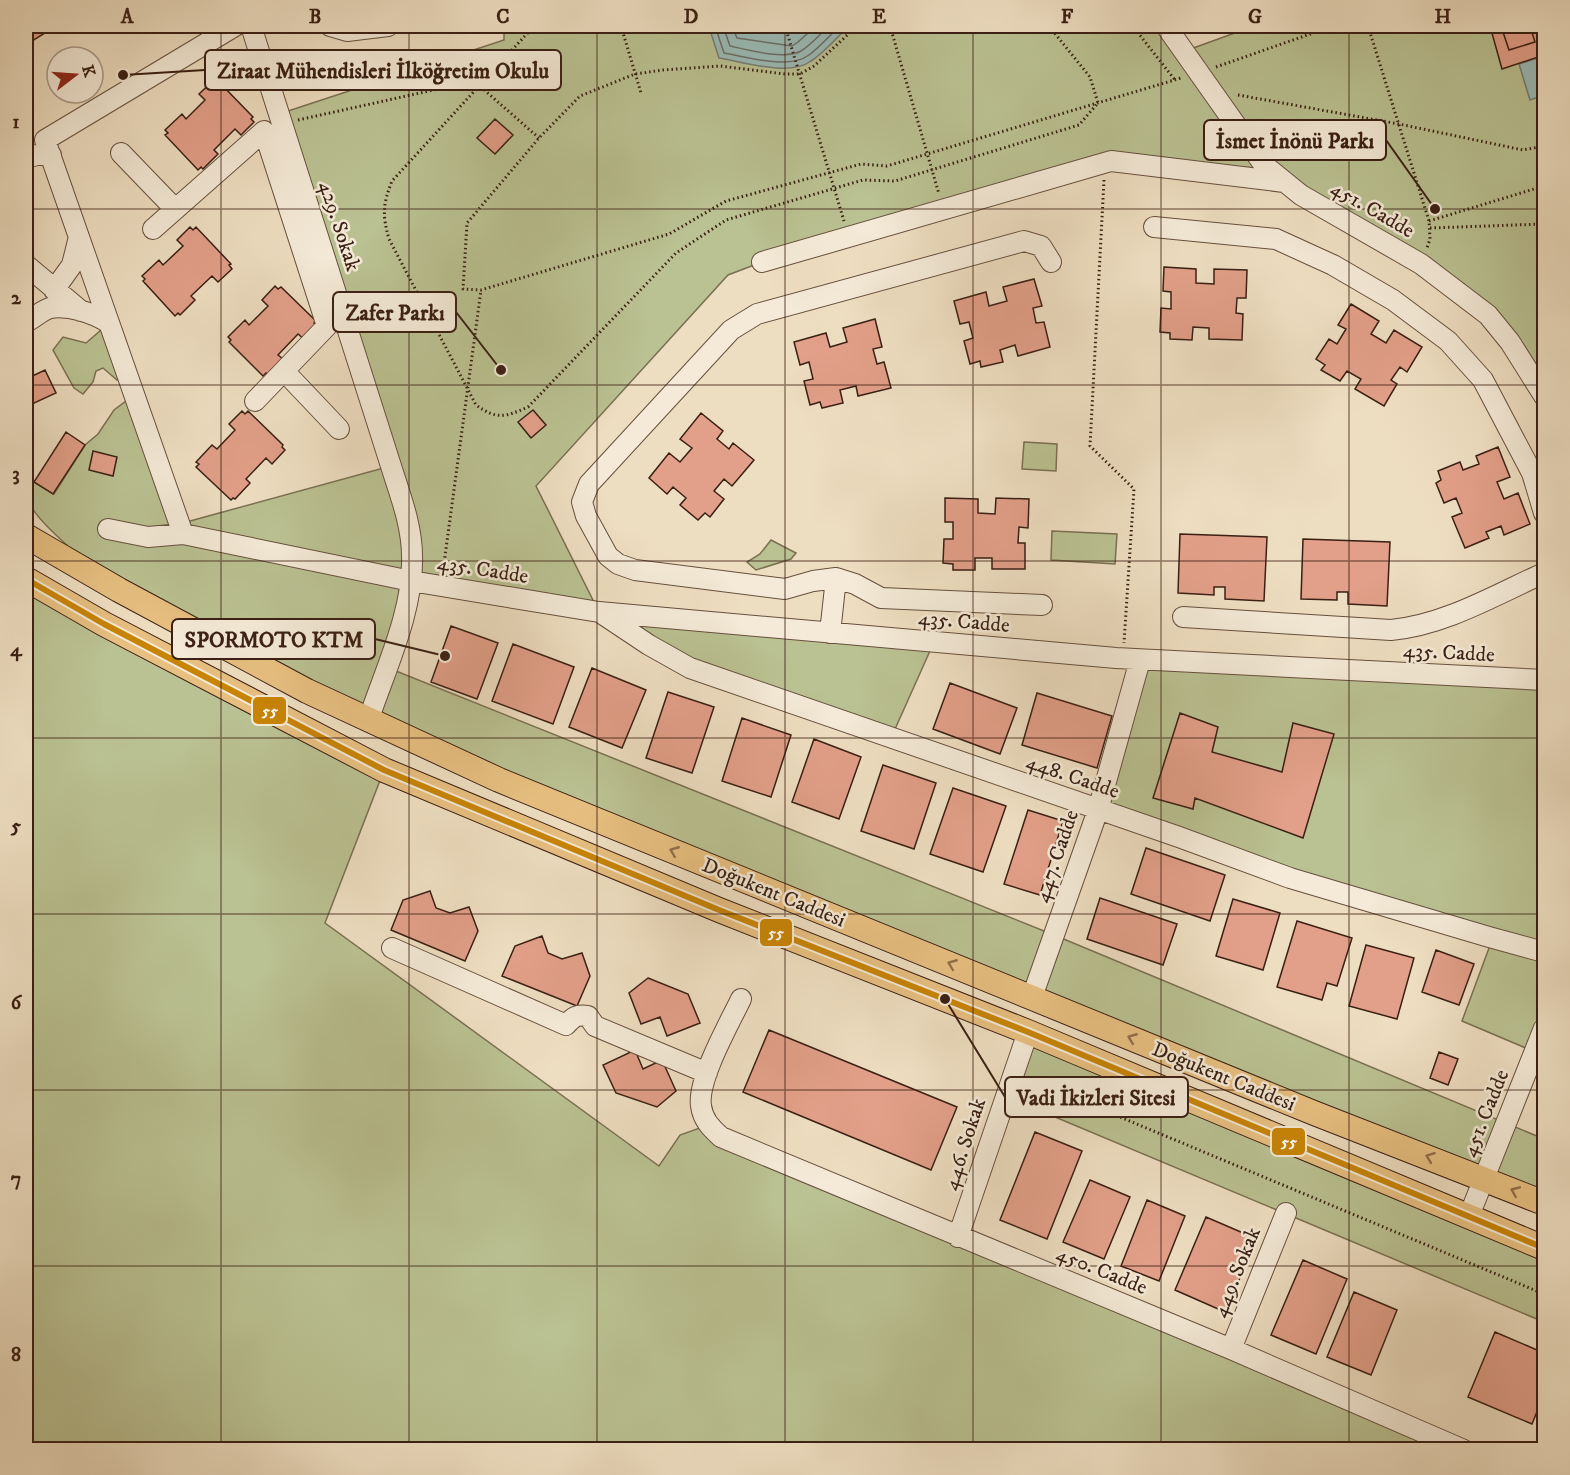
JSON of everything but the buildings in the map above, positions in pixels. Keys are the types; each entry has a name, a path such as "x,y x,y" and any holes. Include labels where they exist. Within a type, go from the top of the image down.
{"main road":[{"name":"Doğukent Caddesi","path":"26,536 119,591 307,691 499,780 1314,1113 1545,1203"},
{"name":"Doğukent Caddesi","path":"26,579 176,662 384,770 719,910 1028,1032 1545,1248"}],"street":[{"path":"183,534 45,140 235,26"},
{"name":"429. Sokak","path":"250,26 282,123 305,230 403,505 412,549 411,581 402,622 368,721"},
{"path":"330,26 347,31 388,26"},
{"name":"451. Cadde","path":"1166,26 1264,165 1301,195 1421,264 1488,315 1510,342 1545,396"},
{"path":"153,229 264,131 305,230 327,326 255,401"},
{"path":"121,153 175,209"},
{"path":"26,158 51,155"},
{"path":"762,262 1111,161 1285,182"},
{"path":"1154,227 1276,239 1333,265 1393,300 1448,341 1483,380 1532,473 1545,513"},
{"path":"54,290 72,265 79,237"},
{"path":"1042,605 881,598 855,584 836,578 813,581 785,589 635,570 618,564 608,556 586,516 582,502 589,484 731,330 758,314 1024,241 1041,246 1051,262"},
{"path":"26,265 81,311"},
{"path":"26,322 49,308 94,314 109,323"},
{"path":"284,371 339,429"},
{"name":"435. Cadde","path":"108,529 148,537 183,534 441,587 599,612 1131,659 1516,680"},
{"path":"1183,616 1391,630 1411,628 1435,622 1545,573"},
{"path":"831,633 836,578"},
{"name":"448. Cadde","path":"599,612 649,645 690,668 1179,837 1290,878 1545,952"},
{"name":"447. Cadde","path":"1032,997 1098,810 1131,659"},
{"path":"1516,680 1545,673"},
{"path":"1516,680 1545,680"},
{"path":"392,948 566,1025 571,1018 580,1014 588,1016 595,1026 707,1073 741,999"},
{"name":"451. Cadde","path":"1469,1216 1545,1028"},
{"name":"446. Sokak","path":"958,1237 1028,1032"},
{"name":"450. Cadde","path":"707,1073 701,1105 708,1125 721,1137 1231,1349 1464,1449"},
{"name":"449. Sokak","path":"1231,1349 1286,1213"}],"path":[{"path":"534,26 392,181 384,200 383,220 389,238 476,405 489,414 508,415 528,407 676,253 726,220 863,180 895,181 1080,125 1098,103"},
{"path":"621,26 641,93"},
{"path":"785,26 849,237"},
{"path":"857,26 814,66 799,72 785,74 720,66 635,74 580,96 539,138 467,223 463,289 481,290 669,234 726,201 861,164 887,165 927,154 1200,73 1333,26"},
{"path":"890,26 943,210"},
{"path":"1049,26 1090,77 1098,103"},
{"path":"1121,26 1135,29 1175,80"},
{"path":"1368,26 1429,221 1430,239 1421,264"},
{"path":"282,123 474,81 539,138"},
{"path":"1212,90 1399,124 1523,150 1545,146"},
{"path":"1105,163 1090,446 1134,489 1131,659"},
{"path":"1429,221 1545,186"},
{"path":"1430,228 1545,224"},
{"path":"441,587 481,290"},
{"path":"1014,1072 1545,1294"}],"green space":[{"path":"504,26 1166,26 1185,51 1254,26 1544,26 1544,396 1488,315 1301,195 1111,161 762,262 728,275 536,486 599,612 412,581 386,667 1054,935 1544,1139 1544,1203 368,721 69,547 39,517 27,499 28,482 34,482 54,494 85,445 98,434 114,410 134,395 179,524 391,466 279,114 504,40"},
{"path":"109,323 127,381 117,380 103,368 96,371 93,382 83,394 74,388 53,350 63,337 86,343"},
{"path":"1024,442 1057,444 1056,471 1022,469"},
{"path":"1052,531 1117,534 1115,564 1051,560"},
{"path":"771,540 796,553 791,559 756,570 747,562 760,554"},
{"path":"26,579 384,770 325,923 659,1166 680,1135 708,1125 1464,1449 26,1449"},
{"path":"599,612 934,642 891,738 690,668"},
{"path":"1140,660 1544,680 1544,1028 1535,1052 1462,1021 1492,940 1098,810"},
{"path":"1028,1032 1544,1248 1544,1322 1005,1096"}],"water":[{"path":"849,26 811,61 802,66 779,68 719,58 709,27"},
{"path":"1544,56 1544,95 1530,100 1519,64"}],"transit line":[{"name":"55","path":"26,579 104,624 384,770 719,910 1028,1032 1544,1248"}],"place":[{"name":"Ziraat Mühendisleri İlköğretim Okulu","path":"123,75"},
{"name":"İsmet İnönü Parkı","path":"1435,209"},
{"name":"Zafer Parkı","path":"501,370"},
{"name":"SPORMOTO KTM","path":"445,656"},
{"name":"Vadi İkizleri Sitesi","path":"945,999"}]}
